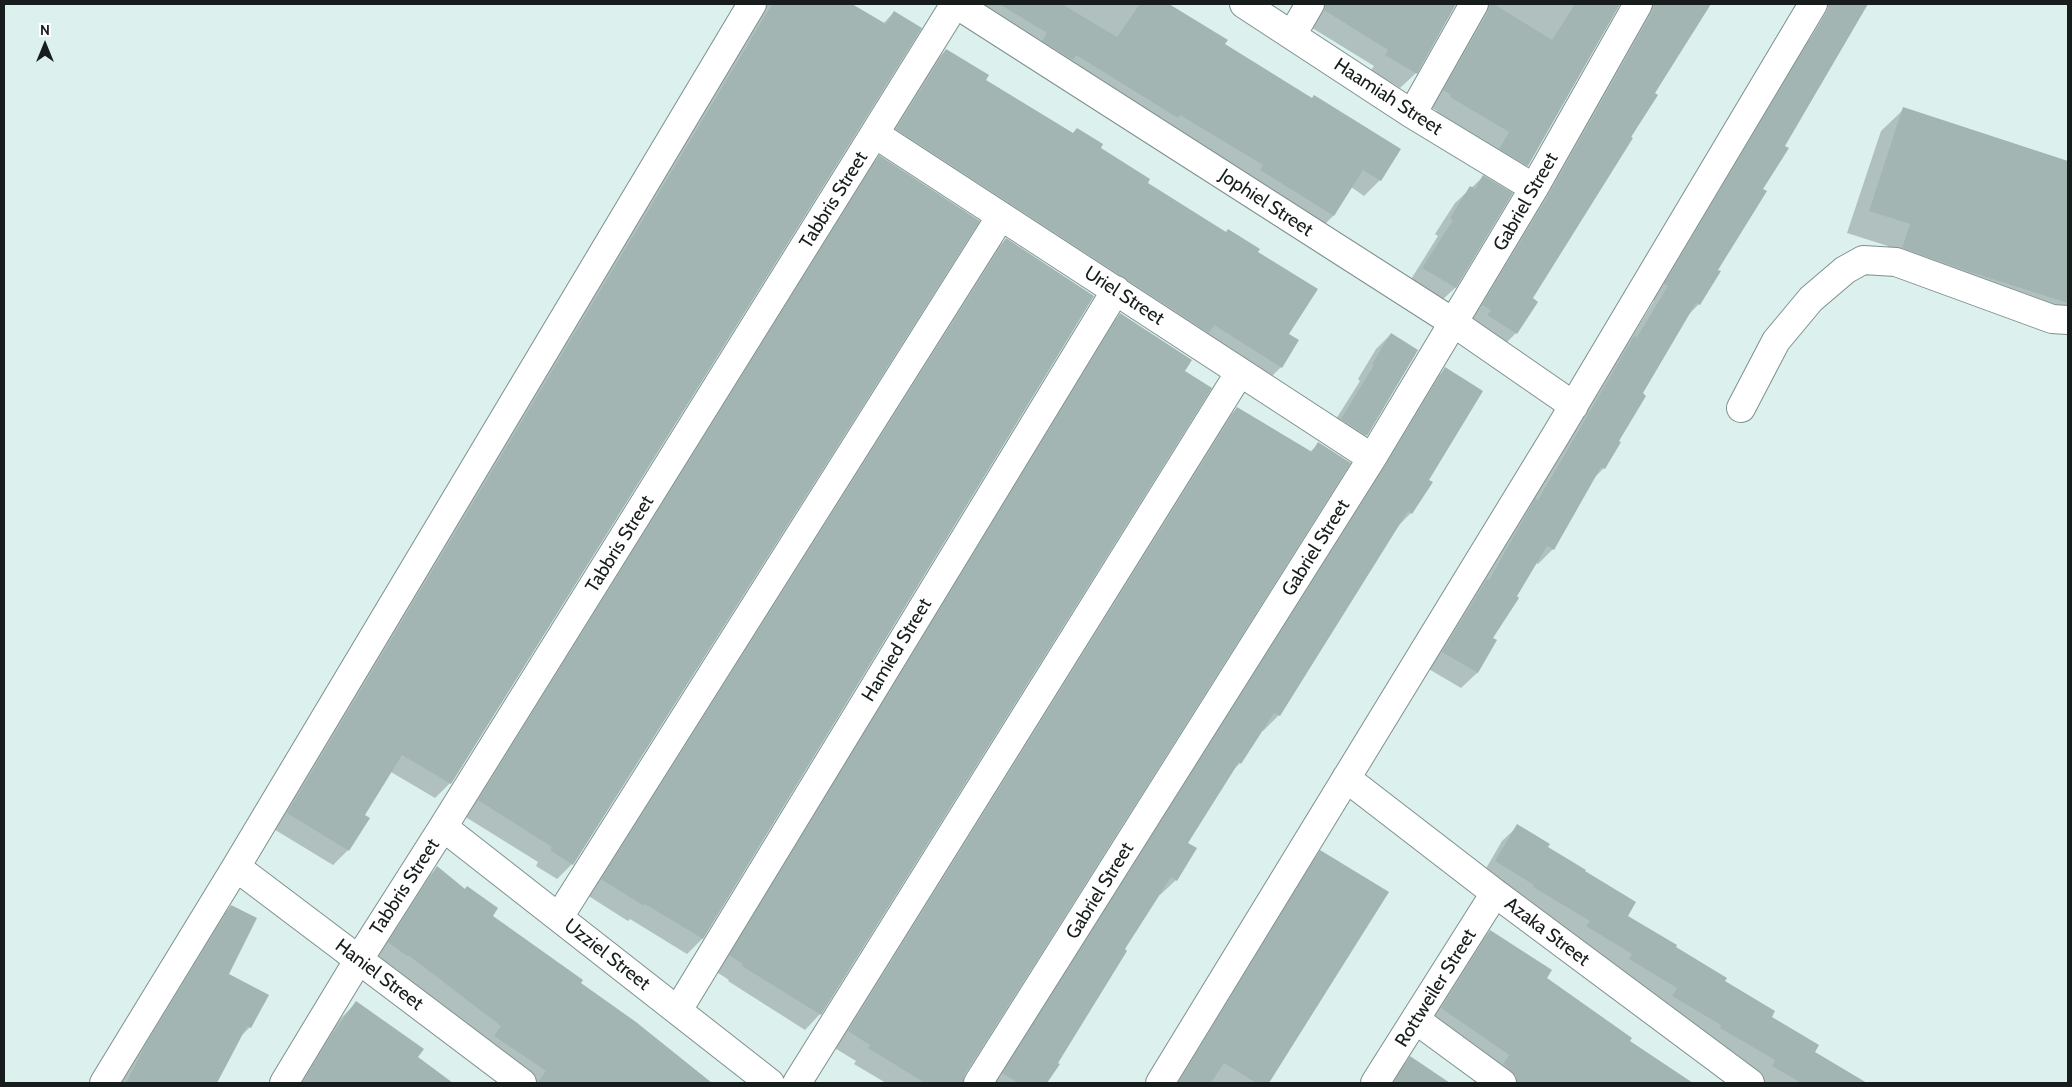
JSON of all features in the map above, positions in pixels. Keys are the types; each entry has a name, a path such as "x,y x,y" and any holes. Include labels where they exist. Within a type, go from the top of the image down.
{"street":[{"path":"104,1083 236,867 752,4"},
{"name":"Tabbris Street","path":"284,1083 359,959 956,4"},
{"name":"Jophiel Street","path":"956,4 1454,323 1574,406"},
{"name":"Haamiah Street","path":"1244,4 1412,114 1534,188"},
{"path":"1292,35 1310,4"},
{"path":"1412,114 1474,4"},
{"name":"Gabriel Street","path":"978,1083 1372,458 1534,188 1638,4"},
{"path":"1160,1083 1574,406 1813,4"},
{"name":"Uriel Street","path":"875,134 1372,458"},
{"path":"559,917 1001,216"},
{"path":"1741,408 1776,342 1811,299 1845,270 1863,260 1896,262 2052,319 2068,320"},
{"name":"Hamied Street","path":"678,1010 1116,290"},
{"path":"798,1083 1240,372"},
{"name":"Azaka Street","path":"1346,778 1495,893 1750,1083"},
{"name":"Uzziel Street","path":"443,827 770,1083"},
{"name":"Haniel Street","path":"236,867 522,1083"},
{"name":"Rottweiler Street","path":"1376,1083 1495,893"},
{"path":"1416,1020 1502,1083"}],"building":[{"path":"772,4 852,4 886,24 894,11 922,28 451,784 402,755 365,815 370,818 349,851 287,813"},
{"path":"999,4 1062,4 1117,37 1140,4 1169,4 1228,40 1225,44 1312,98 1314,95 1401,149 1381,181 1363,170 1334,216 1260,170 1263,165 1180,115 1178,118 1076,55 1073,60 1042,41 1047,33"},
{"path":"1326,4 1456,4 1417,74 1385,55 1388,50 1324,10"},
{"path":"1490,4 1494,4 1552,40 1575,4 1620,4 1528,166 1499,149 1509,132 1450,97 1451,95 1443,90 1488,12"},
{"path":"1654,4 1711,4 1655,93 1658,95 1631,137 1633,138 1533,298 1538,302 1517,334 1487,315 1491,310 1482,305 1548,196 1652,12"},
{"path":"1829,4 1868,4 1785,146 1789,148 1763,189 1767,191 1718,270 1721,271 1700,305 1696,303 1643,393 1646,396 1619,441 1621,442 1605,469 1601,467 1554,550 1547,546 1517,596 1519,598 1493,638 1497,640 1478,673 1442,652 1487,579 1489,580 1535,499 1538,500 1634,336 1637,337 1668,286 1664,284"},
{"path":"946,49 989,75 986,80 1073,133 1077,128 1103,144 1101,148 1150,179 1148,183 1226,232 1228,229 1260,249 1258,252 1318,289 1289,334 1299,340 1282,368 1214,325 1209,333 896,129"},
{"path":"1903,107 2068,161 2068,303 1902,248 1910,224 1869,211"},
{"path":"879,155 980,221 573,865 550,850 552,847 478,800"},
{"path":"1483,175 1513,193 1456,288 1422,268 1453,220 1450,218 1470,186 1475,189"},
{"path":"1006,238 1094,296 703,939 601,879"},
{"path":"1120,313 1192,360 1185,371 1212,388 821,1015 742,966 743,964 729,955"},
{"path":"1391,333 1418,350 1367,436 1341,419"},
{"path":"1445,367 1483,391 1429,480 1433,482 1412,514 1408,511 1280,716 1274,713 1241,764 1239,762 1188,843 1197,848 1177,881 1171,877 1125,949 1127,951 1047,1083 1018,1083 1002,1073 1385,466"},
{"path":"1237,407 1312,452 1318,442 1351,463 965,1075 963,1083 925,1083 868,1048 870,1045 848,1031"},
{"path":"1517,824 1550,844 1548,847 1636,902 1628,916 1677,945 1676,947 1727,978 1725,981 1775,1011 1772,1017 1819,1045 1815,1052 1867,1083 1801,1083 1772,1066 1775,1060 1720,1028 1721,1025 1672,996 1677,988 1629,959 1632,954 1586,926 1590,921 1533,887 1534,885 1495,861"},
{"path":"1320,850 1389,892 1269,1083 1256,1083 1224,1063 1211,1083 1178,1083"},
{"path":"437,866 465,889 467,886 498,908 493,916 583,980 581,983 636,1022 712,1083 537,1083 546,1071 494,1036 501,1026 388,942"},
{"path":"231,905 257,918 229,974 269,995 251,1028 247,1026 217,1083 126,1083 146,1044"},
{"path":"1490,930 1552,970 1547,978 1632,1038 1630,1041 1693,1083 1517,1083 1516,1076 1503,1064 1509,1055 1441,1008"},
{"path":"356,1001 424,1049 418,1057 453,1083 302,1083 330,1037"},
{"path":"1410,1056 1450,1083 1393,1083"}]}
